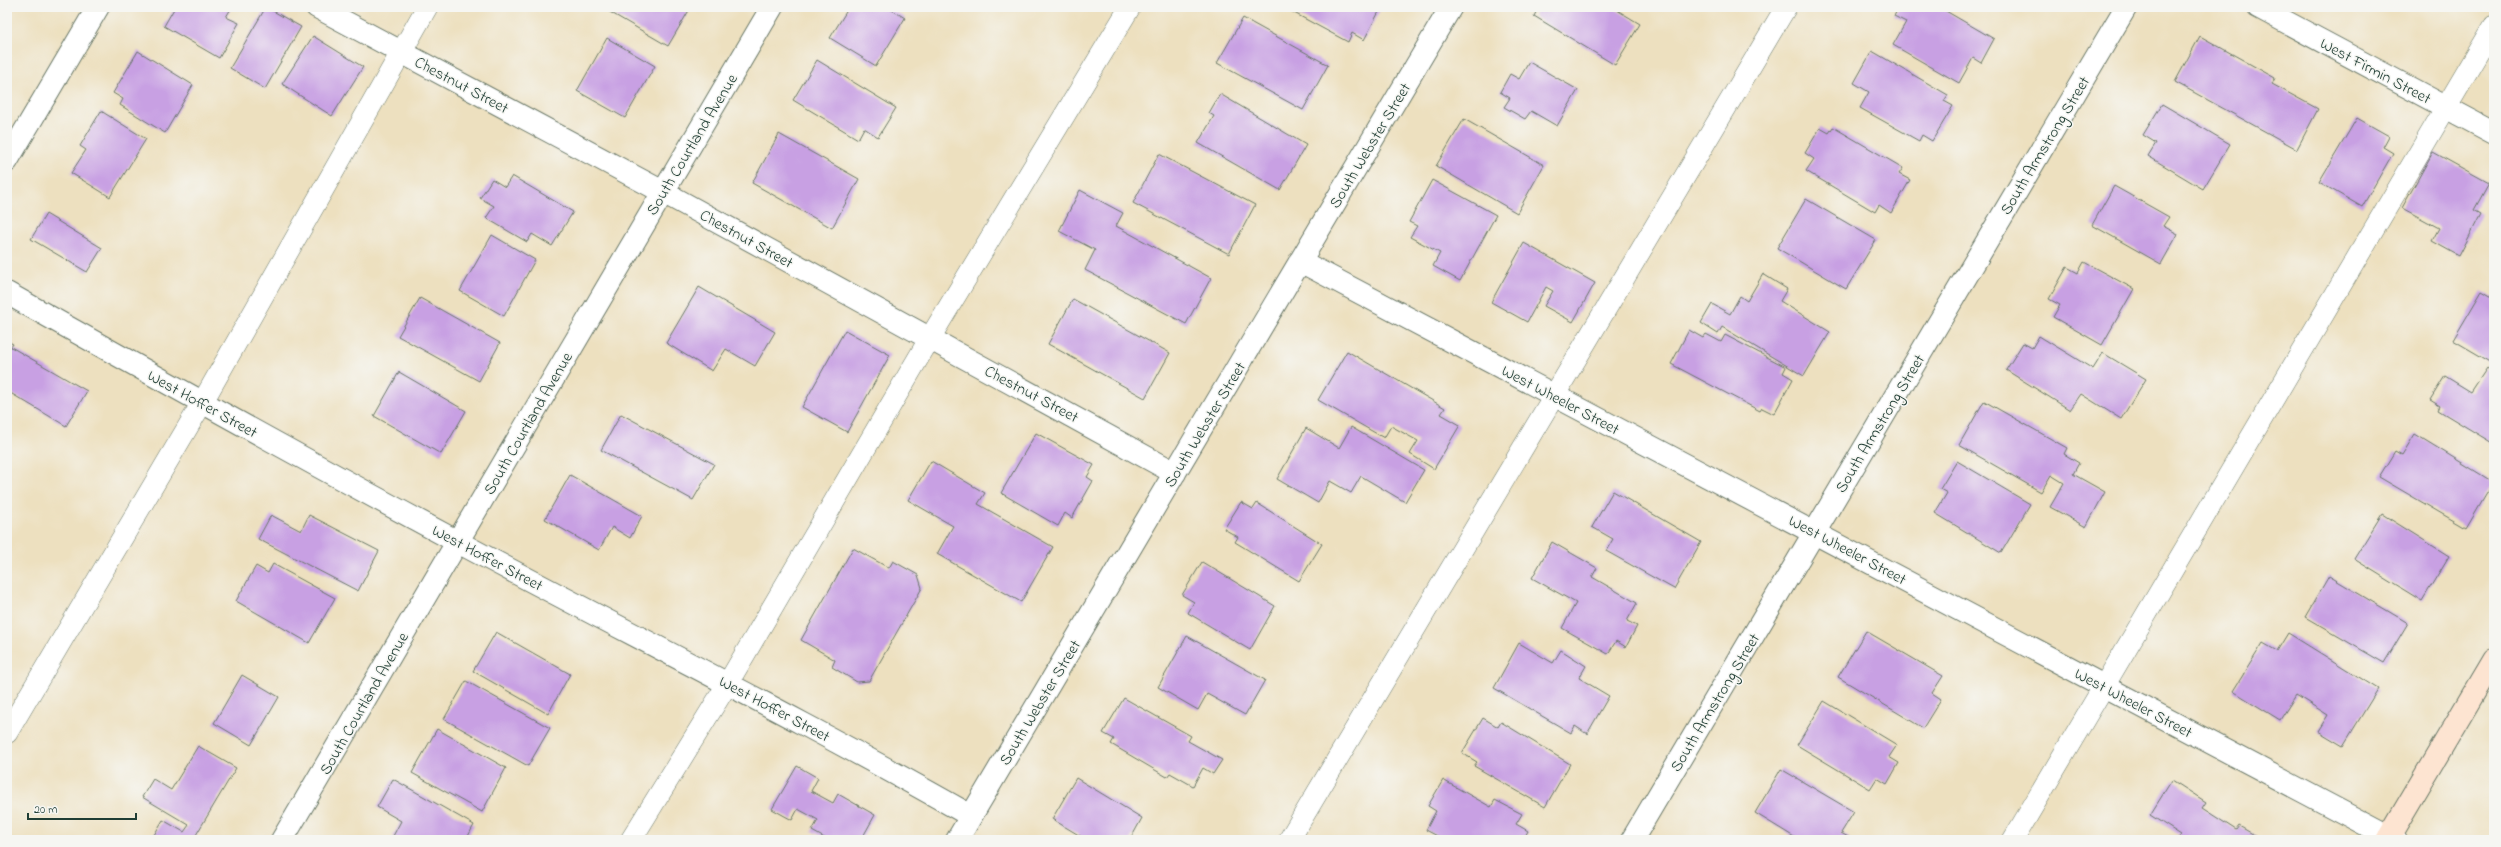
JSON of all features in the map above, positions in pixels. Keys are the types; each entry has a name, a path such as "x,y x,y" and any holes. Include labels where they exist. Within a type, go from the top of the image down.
{"main road":[{"path":"2390,839 2494,660"}],"street":[{"path":"7,161 98,7"},
{"name":"Chestnut Street","path":"317,7 663,192 1175,473"},
{"name":"South Courtland Avenue","path":"282,840 772,7"},
{"name":"South Webster Street","path":"957,840 1451,7"},
{"name":"South Armstrong Street","path":"1632,840 2126,7"},
{"name":"West Firmin Street","path":"2258,7 2494,133"},
{"name":"West Wheeler Street","path":"1300,260 1553,396 1814,531 2390,839"},
{"name":"West Hoffer Street","path":"7,293 202,403 457,541 840,742 971,816"}],"lane":[{"path":"7,733 202,403 427,7"},
{"path":"631,840 728,683 930,338 1130,7"},
{"path":"1289,840 1786,7"},
{"path":"2013,840 2106,687 2494,26"}],"building":[{"path":"175,7 232,7 226,17 239,23 219,58 164,26"},
{"path":"266,7 301,27 265,89 230,68"},
{"path":"611,7 691,7 668,46 608,11"},
{"path":"849,7 887,7 905,18 876,66 830,38"},
{"path":"1283,7 1381,8 1364,40 1352,33 1348,42"},
{"path":"1539,7 1612,7 1640,24 1615,65 1534,16"},
{"path":"1899,7 1939,7 1994,39 1981,63 1973,58 1959,83 1893,45 1906,22 1894,16"},
{"path":"1243,18 1328,65 1303,110 1217,63"},
{"path":"313,36 363,67 332,116 282,84"},
{"path":"2200,36 2275,78 2272,84 2318,109 2297,149 2175,82"},
{"path":"607,38 655,66 625,118 577,91"},
{"path":"138,51 193,85 165,133 120,105 123,99 113,93"},
{"path":"1872,51 1948,95 1944,101 1953,106 1932,141 1922,135 1919,141 1860,108 1869,92 1854,83"},
{"path":"817,60 896,108 878,137 864,128 858,139 793,100"},
{"path":"1529,62 1578,90 1557,126 1531,111 1525,119 1504,107 1510,98 1500,92 1510,74 1519,79"},
{"path":"1220,94 1306,145 1280,190 1198,143 1214,116 1209,113"},
{"path":"2162,104 2230,144 2203,189 2148,156 2156,143 2143,135"},
{"path":"101,111 146,139 110,197 71,173 86,150 80,146"},
{"path":"2357,118 2389,136 2383,147 2393,153 2362,207 2319,182"},
{"path":"1464,119 1544,165 1517,213 1436,166"},
{"path":"1833,127 1903,168 1899,174 1910,180 1891,213 1879,205 1875,212 1806,171 1814,159 1805,153 1820,128 1829,133"},
{"path":"779,134 859,179 832,228 752,183"},
{"path":"2433,152 2489,183 2474,210 2481,214 2459,256 2432,241 2439,228 2402,208"},
{"path":"1159,154 1255,205 1229,254 1133,203"},
{"path":"512,176 573,212 552,246 532,234 527,242 486,218 494,206 480,198 492,179 505,187"},
{"path":"1432,180 1496,215 1460,281 1433,266 1440,253 1410,237 1417,226 1409,222"},
{"path":"2114,186 2169,217 2163,226 2178,234 2161,264 2092,225"},
{"path":"1080,190 1123,213 1116,226 1211,278 1186,324 1085,270 1095,250 1059,231"},
{"path":"1806,199 1876,240 1846,289 1777,248"},
{"path":"46,214 102,248 87,272 31,239"},
{"path":"492,235 535,260 504,316 460,291"},
{"path":"1524,243 1595,283 1573,322 1544,306 1553,291 1546,287 1527,322 1491,302"},
{"path":"2084,262 2134,289 2102,345 2053,317 2060,305 2049,299 2067,267 2078,273"},
{"path":"1763,274 1787,289 1780,301 1830,332 1804,376 1722,327 1718,334 1701,323 1712,304 1730,314 1740,296 1747,301"},
{"path":"699,287 775,332 755,366 726,349 712,371 666,343"},
{"path":"2482,291 2494,298 2494,364 2453,340"},
{"path":"420,298 500,343 479,381 398,336"},
{"path":"1073,299 1170,353 1145,398 1048,344"},
{"path":"845,330 890,355 847,432 802,407"},
{"path":"1689,330 1703,338 1706,334 1721,342 1725,335 1786,367 1783,373 1793,379 1774,414 1762,408 1760,411 1671,364"},
{"path":"2039,336 2093,369 2103,353 2146,379 2121,419 2081,394 2070,410 2006,370 2023,343 2032,348"},
{"path":"7,341 13,344 11,347 87,391 66,426 7,391"},
{"path":"1347,351 1445,408 1441,414 1460,425 1434,469 1410,454 1418,441 1391,426 1384,438 1318,400"},
{"path":"2487,368 2494,373 2494,444 2438,410 2440,406 2430,400 2445,376 2471,392"},
{"path":"399,372 466,411 441,454 374,416"},
{"path":"1984,401 2067,448 2064,454 2079,463 2073,474 2105,492 2086,527 2050,507 2064,483 2051,475 2041,492 1959,445"},
{"path":"7,403 11,406 7,415"},
{"path":"621,414 714,464 693,500 601,450"},
{"path":"1351,427 1424,470 1405,502 1361,476 1351,493 1330,481 1318,503 1277,479 1306,428 1339,448"},
{"path":"1036,433 1094,465 1087,477 1093,481 1072,518 1065,513 1058,526 1001,493"},
{"path":"2415,434 2493,482 2466,528 2379,477 2395,451 2402,455"},
{"path":"931,461 985,493 978,504 1053,547 1021,602 937,554 953,526 908,500"},
{"path":"1957,461 2030,504 2001,553 1935,513 1947,493 1940,489"},
{"path":"570,475 642,516 630,538 612,527 599,550 545,519"},
{"path":"1613,491 1701,542 1674,589 1606,551 1613,539 1592,527"},
{"path":"1241,502 1253,509 1257,503 1322,544 1299,581 1235,542 1238,537 1224,529"},
{"path":"2382,514 2449,556 2422,601 2354,559"},
{"path":"271,515 301,531 309,515 379,551 358,591 258,539"},
{"path":"1552,542 1597,568 1592,577 1637,603 1627,621 1637,626 1626,647 1616,641 1608,654 1562,628 1576,603 1532,578"},
{"path":"853,548 889,568 893,561 918,575 922,588 869,681 857,682 832,667 835,660 801,640"},
{"path":"1202,562 1275,606 1250,650 1188,613 1194,602 1182,595"},
{"path":"273,564 335,598 309,643 236,601 256,566 268,573"},
{"path":"2329,576 2408,623 2384,663 2305,617"},
{"path":"1866,631 1943,676 1932,693 1941,699 1923,728 1838,677"},
{"path":"496,632 570,674 548,714 473,671"},
{"path":"2288,633 2378,689 2343,746 2318,731 2328,715 2296,695 2280,720 2233,691 2263,643 2277,651"},
{"path":"1187,636 1265,680 1245,715 1207,694 1198,710 1158,687"},
{"path":"1519,643 1553,663 1561,650 1586,666 1579,678 1609,696 1587,734 1575,726 1571,733 1494,688"},
{"path":"242,675 279,697 251,745 214,723"},
{"path":"466,681 550,728 528,766 444,719"},
{"path":"1124,698 1191,736 1188,741 1222,760 1213,774 1203,768 1193,786 1170,773 1167,777 1111,744 1114,739 1103,733"},
{"path":"1824,701 1897,745 1889,757 1899,763 1887,784 1877,778 1870,789 1797,745"},
{"path":"1483,718 1498,727 1501,722 1570,764 1545,807 1474,766 1477,762 1462,753"},
{"path":"437,729 506,768 482,812 412,773"},
{"path":"198,746 236,768 193,840 151,840 163,820 184,832 189,825 142,797 153,779 171,790"},
{"path":"797,766 818,778 811,791 833,803 838,794 875,815 861,840 828,840 812,831 818,820 798,809 792,820 772,809"},
{"path":"1781,769 1854,812 1841,833 1850,838 1849,840 1799,840 1755,813"},
{"path":"1076,778 1142,818 1130,840 1087,840 1052,819"},
{"path":"393,779 474,825 466,840 399,840 393,836 401,821 377,807"},
{"path":"1443,780 1491,807 1495,800 1522,814 1516,824 1528,831 1523,840 1445,840 1426,830 1436,811 1428,806"},
{"path":"2172,780 2206,802 2202,808 2236,830 2239,826 2263,840 2178,840 2181,835 2150,815"}]}
